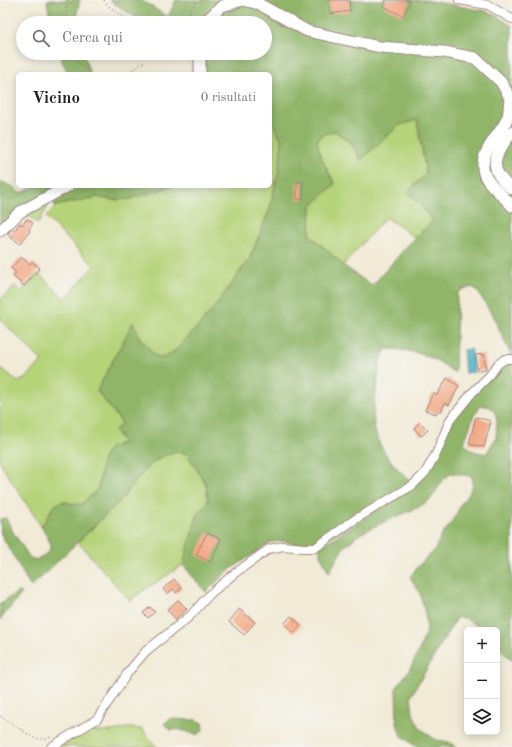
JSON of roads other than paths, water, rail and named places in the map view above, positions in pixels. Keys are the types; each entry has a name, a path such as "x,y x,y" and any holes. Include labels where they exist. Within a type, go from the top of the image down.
{"street":[{"path":"211,16 222,6 243,0 259,4 307,31 380,46 444,52 475,58 501,82 511,99 507,120 493,141 483,161 484,174 493,187 512,206"},
{"path":"459,0 488,5 512,19"},
{"path":"200,60 200,72"},
{"path":"512,132 497,152 495,168 503,182 512,189"},
{"path":"0,231 20,212 70,190"},
{"path":"51,747 97,719 129,671 146,651 190,616 210,594 235,573 269,549 283,546 315,548 354,520 413,485 425,473 437,452 450,420 498,364 505,359 512,359"}],"water":[{"path":"471,349 474,372 465,373 463,350"}]}
